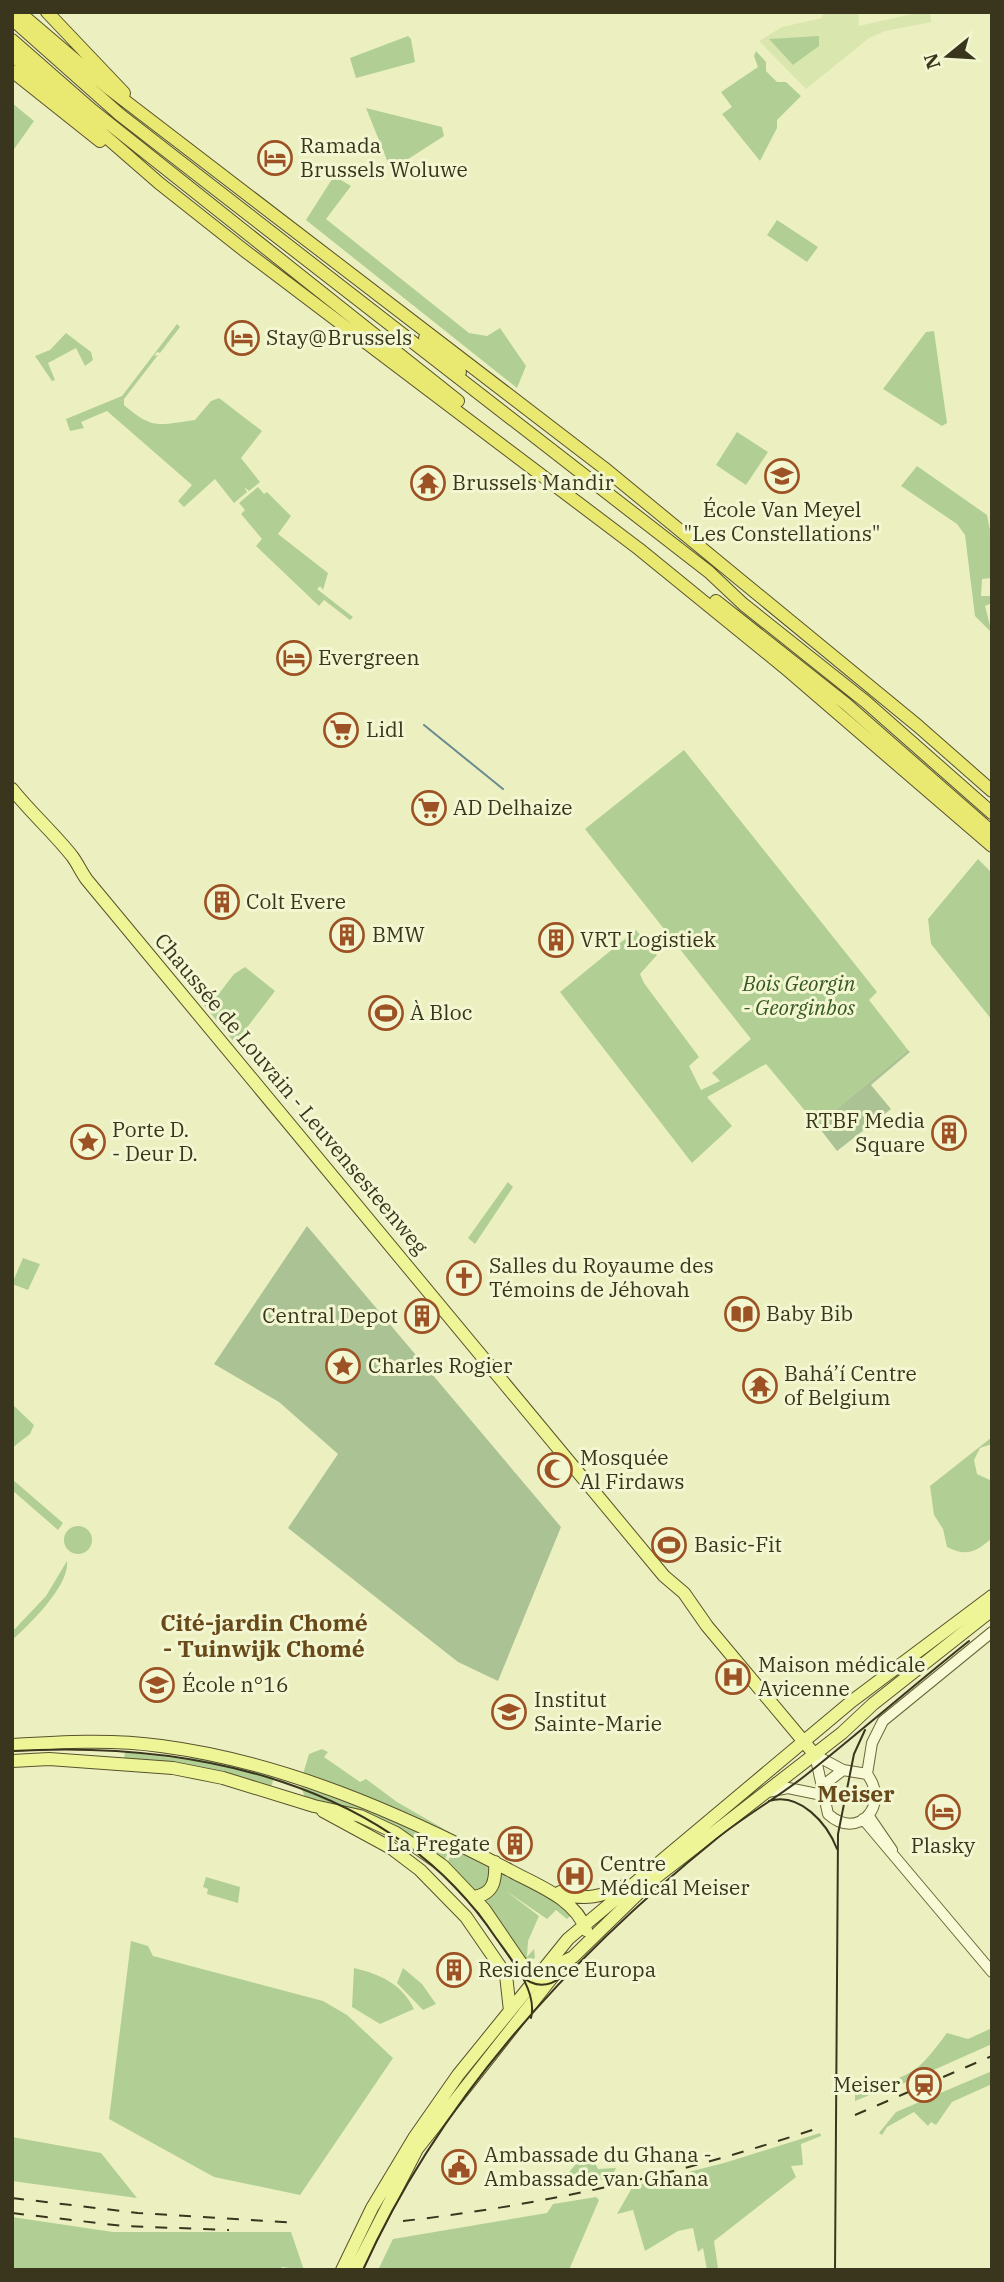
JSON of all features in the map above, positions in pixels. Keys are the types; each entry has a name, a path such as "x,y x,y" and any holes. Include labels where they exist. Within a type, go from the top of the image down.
{"highway":[{"path":"19,12 107,87 408,320 445,344 664,517 992,791"},
{"path":"47,12 137,108"},
{"path":"12,19 140,130 434,362 479,392 709,572 743,604 866,702 992,813"},
{"path":"12,40 92,110 784,667 986,842"},
{"path":"12,55 159,183 318,307 486,426"},
{"path":"12,71 127,163 159,183"},
{"path":"408,320 479,392"},
{"path":"508,444 624,530 846,704 986,842"},
{"path":"590,510 624,530"},
{"path":"709,572 785,618"}],"main road":[{"name":"Chaussée de Louvain - Leuvensesteenweg","path":"12,789 36,820 48,828 74,858 94,889 675,1587 696,1619 707,1626 814,1755"},
{"path":"342,2270 372,2208 414,2138 458,2075 537,1976 584,1924 803,1741 992,1596"},
{"path":"355,2270 418,2149 565,1961 573,1957 650,1882 814,1755 992,1610"},
{"path":"814,1755 825,1810 836,1821 848,1824 865,1817 876,1799 873,1784 867,1774 872,1743 883,1721 992,1632"},
{"path":"12,1745 122,1743 160,1746 233,1760 363,1801 495,1862 551,1892 575,1909 584,1924 585,1934 568,1952 565,1961"},
{"path":"814,1755 843,1770 867,1774"},
{"path":"12,1761 49,1759 173,1769 249,1785 314,1806 360,1815 396,1833 441,1864 474,1897 523,1966 537,1976 552,1975"},
{"path":"822,1791 843,1770"},
{"path":"764,1793 788,1788 822,1791"},
{"path":"314,1806 390,1848 420,1870 450,1900 479,1932 506,1975 510,2011"},
{"path":"865,1817 880,1828 893,1852 992,1972"},
{"path":"474,1897 485,1894 493,1886 495,1862"},
{"path":"551,1892 587,1897 636,1882"}],"green space":[{"path":"823,12 858,12 859,26 921,12 930,12 931,22 885,31 869,38 806,89 759,41 782,27 822,18"},
{"path":"408,36 411,39 415,62 356,78 350,58"},
{"path":"819,36 819,46 793,65 769,39"},
{"path":"756,51 766,62 766,71 777,82 786,82 801,96 777,120 777,128 760,161 722,114 732,107 721,92 758,67 754,56"},
{"path":"12,103 34,121 12,152"},
{"path":"366,108 442,127 444,136 391,170"},
{"path":"334,176 351,186 326,219 469,333 487,336 500,328 526,366 517,388 306,220"},
{"path":"777,220 818,247 807,262 767,235"},
{"path":"177,324 180,327 160,353 157,352 154,356 158,355 124,399 124,405 142,419 164,424 195,420 211,401 219,398 262,431 241,458 260,482 249,491 244,487 247,492 234,503 215,479 184,507 178,501 192,485 107,411 81,422 84,428 70,431 66,419 122,396"},
{"path":"934,331 947,423 942,426 883,389 926,332"},
{"path":"66,333 91,352 93,360 85,366 76,348 48,363 55,380 52,381 35,356 50,350"},
{"path":"737,432 768,452 746,485 716,465"},
{"path":"917,466 987,515 992,540 992,583 991,578 982,579 981,596 992,596 992,603 985,606 992,633 975,616 965,535 957,524 901,486"},
{"path":"258,487 264,494 267,492 291,516 278,534 328,573 323,590 320,586 317,589 353,617 350,620 324,600 319,606 256,546 262,539 241,514 245,510 239,503"},
{"name":"Bois Georgin - Georginbos","path":"684,750 877,992 869,1000 908,1050 817,1125 766,1064 707,1097 732,1126 692,1163 560,992 636,930 657,955 640,974 699,1057 689,1066 701,1090 720,1081 712,1073 751,1039 585,829"},
{"path":"978,859 992,873 992,1020 931,944 928,919"},
{"path":"245,967 275,991 235,1043 204,1005 203,1000 205,997 214,1000 234,974"},
{"path":"908,1050 910,1052 871,1085 891,1109 837,1151 817,1125"},
{"path":"508,1182 513,1187 475,1244 468,1238"},
{"path":"307,1226 561,1527 498,1681 458,1662 288,1528 338,1454 279,1402 214,1364"},
{"path":"23,1258 40,1264 28,1290 12,1284"},
{"path":"12,1404 34,1425 30,1434 12,1448"},
{"path":"992,1437 992,1444 980,1448 974,1460 977,1474 992,1481 992,1538 971,1552 960,1552 947,1547 943,1529 934,1515 930,1486"},
{"path":"12,1479 63,1523 58,1530 12,1490"},
{"path":"78,1526 88,1530 92,1540 88,1550 78,1554 68,1550 64,1540 68,1530"},
{"path":"67,1561 66,1571 56,1592 12,1640 12,1632 46,1596"},
{"path":"322,1749 328,1752 324,1757 360,1782 366,1779 397,1802 489,1855 303,1774 309,1754"},
{"path":"125,1752 190,1760 191,1755 275,1775 271,1787 124,1760"},
{"path":"300,1783 451,1845 444,1862 400,1832 305,1798"},
{"path":"454,1847 489,1866 488,1886 476,1891 447,1864"},
{"path":"500,1872 544,1893 572,1914 567,1919 556,1910 547,1919 506,1891 539,1916 528,1941 527,1957 534,1949 535,1957 531,1962 528,1960 525,1963 484,1901 496,1890"},
{"path":"206,1877 240,1887 238,1903 207,1894 208,1889 203,1887"},
{"path":"131,1941 148,1946 153,1956 323,2001 347,2015 393,2058 300,2195 214,2177 109,2119"},
{"path":"354,1968 389,1981 403,1993 414,2009 380,2024 352,2007"},
{"path":"403,1968 422,1984 436,2004 423,2010 397,1983"},
{"path":"992,2028 992,2044 900,2085 899,2083 855,2101 855,2090 894,2080 919,2066 947,2033 968,2039"},
{"path":"992,2071 992,2084 952,2102 936,2125 931,2122 928,2126 914,2112 887,2127 882,2135 879,2133 896,2112"},
{"path":"820,2133 821,2136 801,2144 803,2165 791,2166 796,2177 714,2241 718,2268 707,2270 703,2248 698,2252 693,2228 678,2231 645,2251 633,2210 617,2214 633,2186 724,2163"},
{"path":"12,2137 101,2153 137,2198 12,2181"},
{"path":"594,2161 598,2169 616,2168 611,2178 562,2185 520,2179 569,2172 576,2164"},
{"path":"596,2197 599,2200 569,2270 378,2270 393,2239 547,2213 553,2204"},
{"path":"12,2217 113,2232 291,2232 304,2270 282,2267 280,2270 12,2270"}],"waterway":[{"path":"424,725 503,789"}],"tram line":[{"path":"363,2270 394,2207 430,2147 470,2090 561,1982 610,1932 715,1840 806,1775 969,1641"},
{"path":"835,2270 838,1834 854,1754 865,1730"},
{"path":"12,1751 80,1750 148,1754 215,1764 281,1782 343,1807 401,1841 452,1884 516,1965 531,1997 531,2018"},
{"path":"769,1801 780,1799 802,1805 827,1829 837,1849"},
{"path":"520,1975 541,1985 552,1983 563,1976"}],"railway":[{"path":"855,2115 992,2056"},
{"path":"403,2221 509,2206 614,2185 718,2159 821,2127"},
{"path":"12,2198 138,2213 298,2223"},
{"path":"12,2213 123,2226 229,2230"}],"place":[{"name":"Ramada Brussels Woluwe","path":"275,158"},
{"name":"Stay@Brussels","path":"242,338"},
{"name":"École Van Meyel \"Les Constellations\"","path":"782,476"},
{"name":"Brussels Mandir","path":"428,483"},
{"name":"Evergreen","path":"294,658"},
{"name":"Lidl","path":"341,730"},
{"name":"AD Delhaize","path":"429,808"},
{"name":"Colt Evere","path":"222,902"},
{"name":"BMW","path":"347,935"},
{"name":"VRT Logistiek","path":"556,940"},
{"name":"À Bloc","path":"386,1013"},
{"name":"RTBF Media Square","path":"949,1133"},
{"name":"Porte D. - Deur D.","path":"88,1142"},
{"name":"Salles du Royaume des Témoins de Jéhovah","path":"464,1278"},
{"name":"Baby Bib","path":"742,1314"},
{"name":"Central Depot","path":"422,1316"},
{"name":"Charles Rogier","path":"343,1366"},
{"name":"Bahá’í Centre of Belgium","path":"760,1386"},
{"name":"Mosquée Al Firdaws","path":"555,1470"},
{"name":"Basic-Fit","path":"669,1545"},
{"name":"Maison médicale Avicenne","path":"733,1677"},
{"name":"École n°16","path":"157,1685"},
{"name":"Institut Sainte-Marie","path":"509,1712"},
{"name":"Plasky","path":"943,1812"},
{"name":"La Fregate","path":"515,1844"},
{"name":"Centre Médical Meiser","path":"575,1876"},
{"name":"Residence Europa","path":"454,1970"},
{"name":"Meiser","path":"924,2085"},
{"name":"Ambassade du Ghana - Ambassade van Ghana","path":"459,2167"}],"district":[{"name":"Cité-jardin Chomé - Tuinwijk Chomé","path":"264,1636"},
{"name":"Meiser","path":"856,1794"}]}
